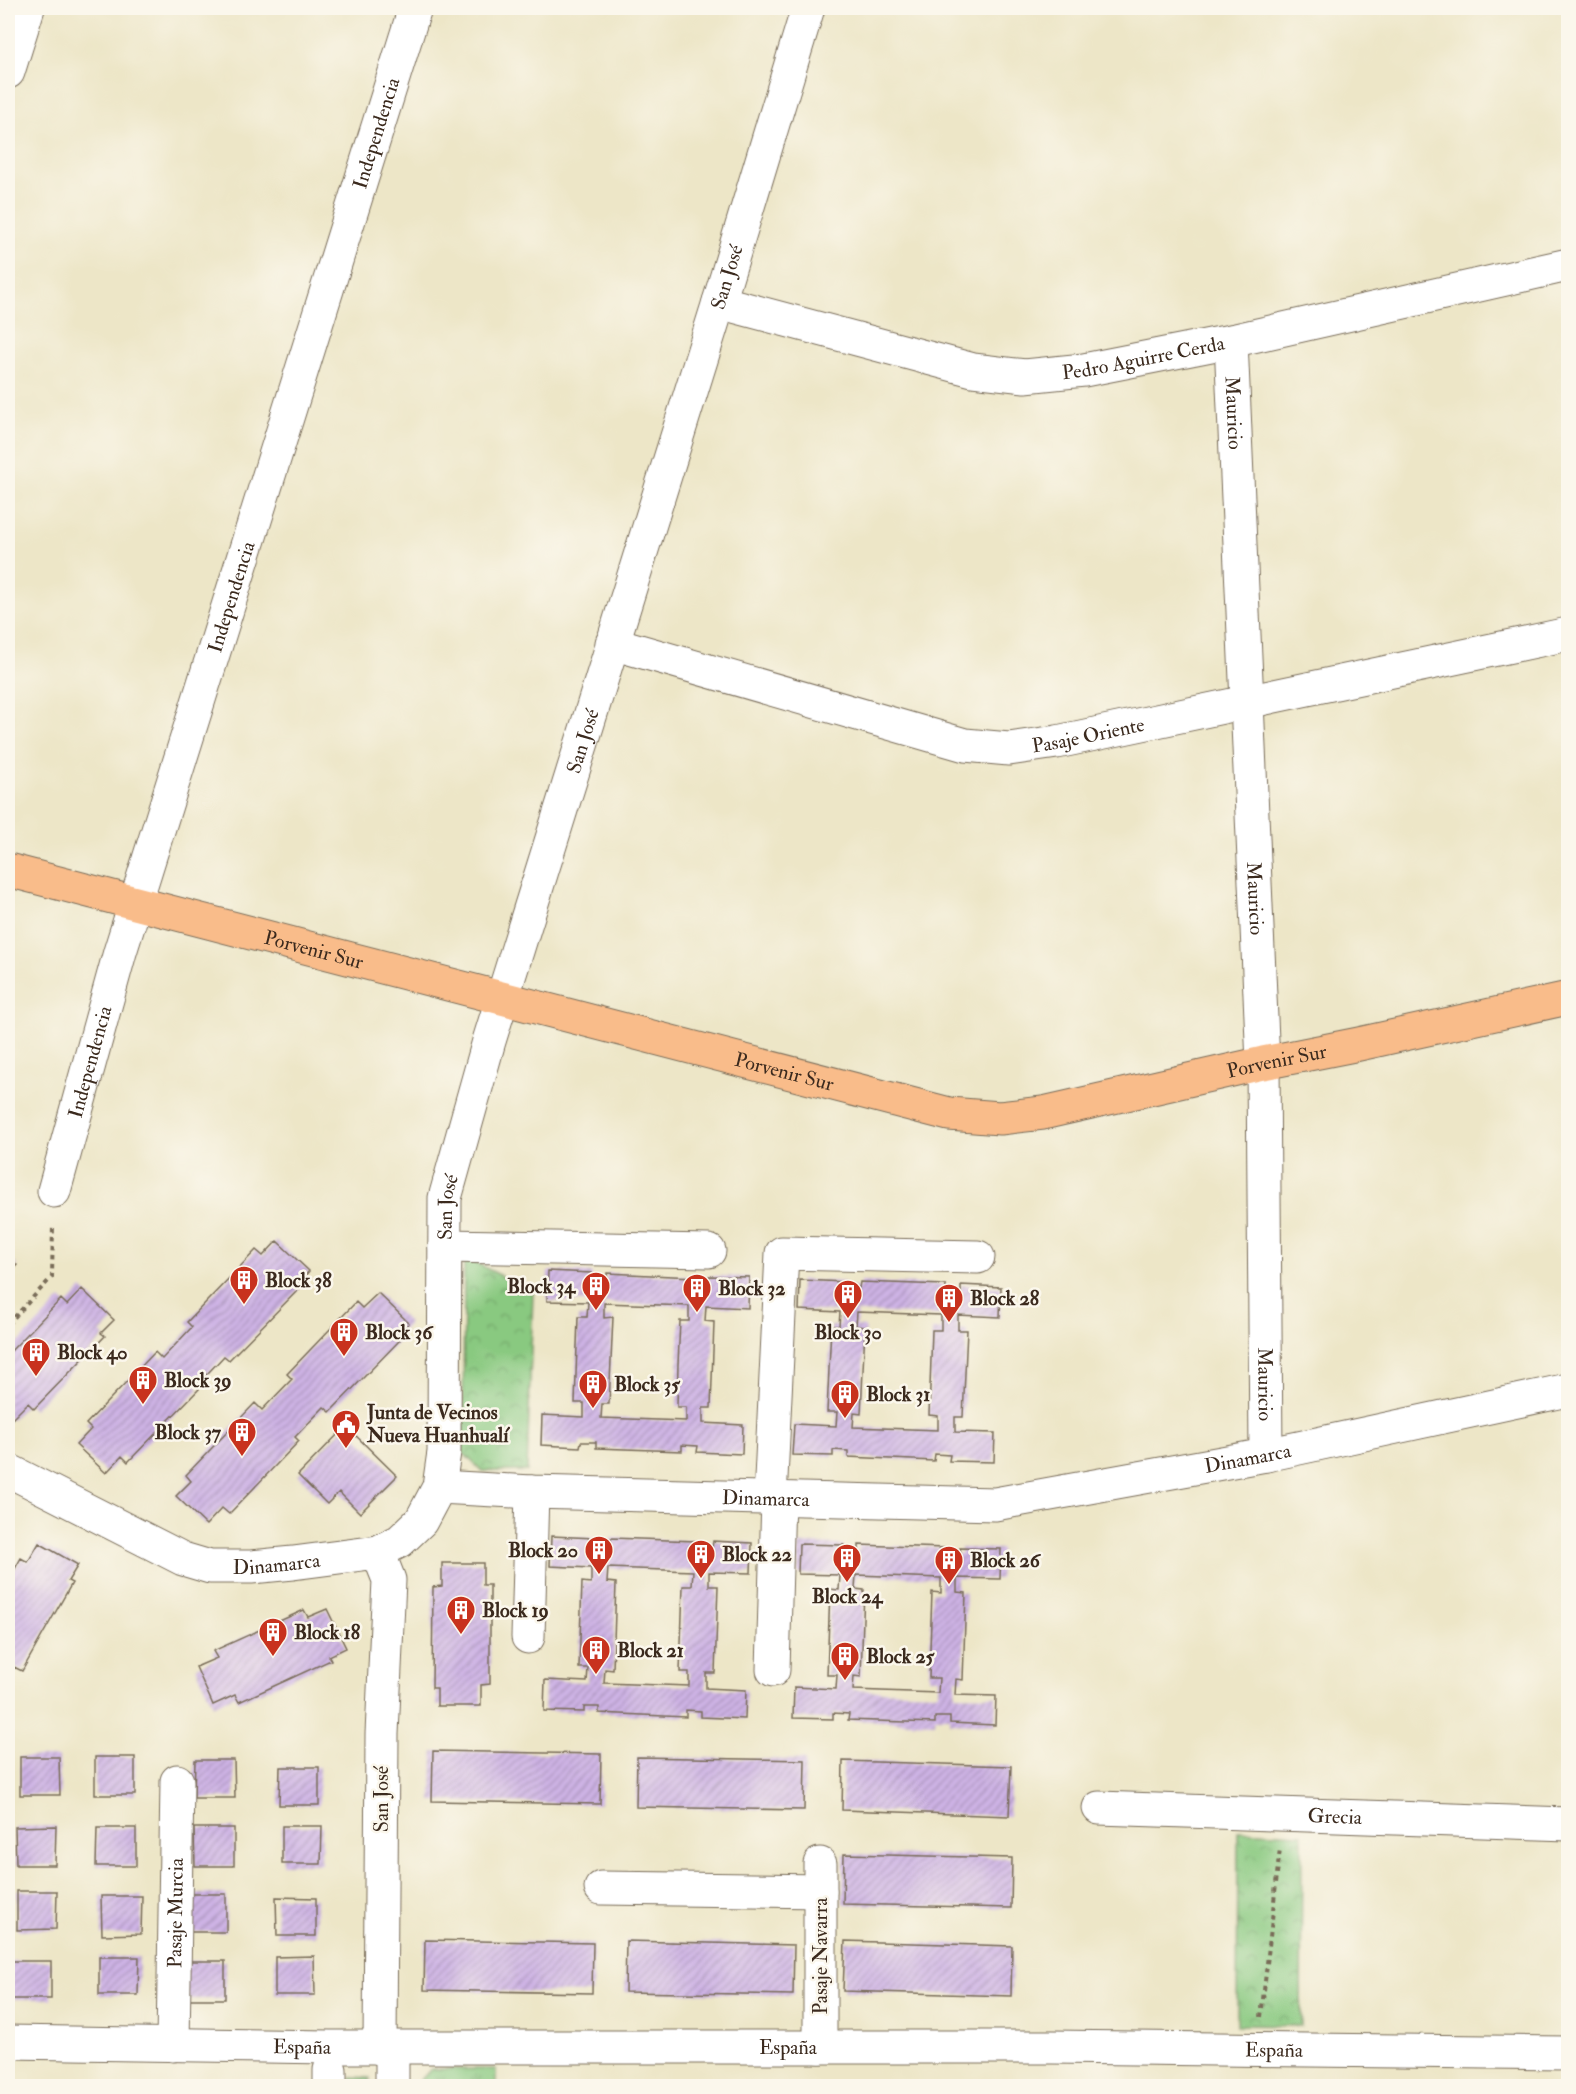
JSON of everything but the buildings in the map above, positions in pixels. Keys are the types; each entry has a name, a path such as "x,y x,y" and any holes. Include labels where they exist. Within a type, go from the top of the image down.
{"main road":[{"name":"Porvenir Sur","path":"8,870 949,1114 1000,1118 1043,1113 1263,1063 1569,998"}],"street":[{"path":"8,72 28,8"},
{"name":"Independencia","path":"54,1191 135,903 415,8"},
{"name":"San José","path":"439,1487 444,1452 445,1198 489,1041 808,8"},
{"name":"Pedro Aguirre Cerda","path":"719,302 973,370 1025,376 1084,370 1569,265"},
{"name":"Mauricio","path":"1231,340 1263,1063 1266,1455"},
{"name":"Pasaje Oriente","path":"612,643 965,745 1009,749 1057,742 1569,634"},
{"path":"445,1246 709,1251"},
{"path":"773,1671 774,1498 782,1253 978,1257"},
{"name":"Dinamarca","path":"8,1470 183,1559 210,1567 293,1563 378,1552 400,1541 421,1521 439,1487 532,1492 995,1504 1266,1455 1569,1390"},
{"path":"528,1637 532,1492"},
{"name":"San José","path":"378,1552 389,1580 382,1734 386,2048 392,2086"},
{"name":"Pasaje Murcia","path":"173,2045 177,1781"},
{"name":"Grecia","path":"1099,1808 1569,1824"},
{"name":"Pasaje Navarra","path":"602,1888 820,1878 820,2047"},
{"name":"España","path":"8,2042 386,2048 1257,2048 1569,2052"}],"path":[{"path":"8,1324 51,1277 54,1191"},
{"path":"1257,2048 1283,1815"}],"green space":[{"path":"468,1259 533,1292 527,1471 482,1471 463,1453 464,1260"},
{"path":"1238,1831 1302,1834 1301,2026 1237,2025"},
{"path":"431,2069 496,2069 496,2086 419,2086 419,2082"},
{"path":"351,2077 370,2078 370,2086 351,2086"}],"place":[{"name":"Block 38","path":"244,1306"},
{"name":"Block 34","path":"596,1312"},
{"name":"Block 32","path":"697,1314"},
{"name":"Block 30","path":"848,1320"},
{"name":"Block 28","path":"949,1324"},
{"name":"Block 36","path":"344,1358"},
{"name":"Block 40","path":"36,1378"},
{"name":"Block 39","path":"143,1406"},
{"name":"Block 35","path":"593,1410"},
{"name":"Block 31","path":"845,1420"},
{"name":"Junta de Vecinos Nueva Huanhualí","path":"346,1450"},
{"name":"Block 37","path":"242,1458"},
{"name":"Block 20","path":"599,1576"},
{"name":"Block 22","path":"701,1580"},
{"name":"Block 24","path":"847,1584"},
{"name":"Block 26","path":"949,1586"},
{"name":"Block 19","path":"461,1636"},
{"name":"Block 18","path":"273,1658"},
{"name":"Block 21","path":"596,1676"},
{"name":"Block 25","path":"845,1682"}]}
